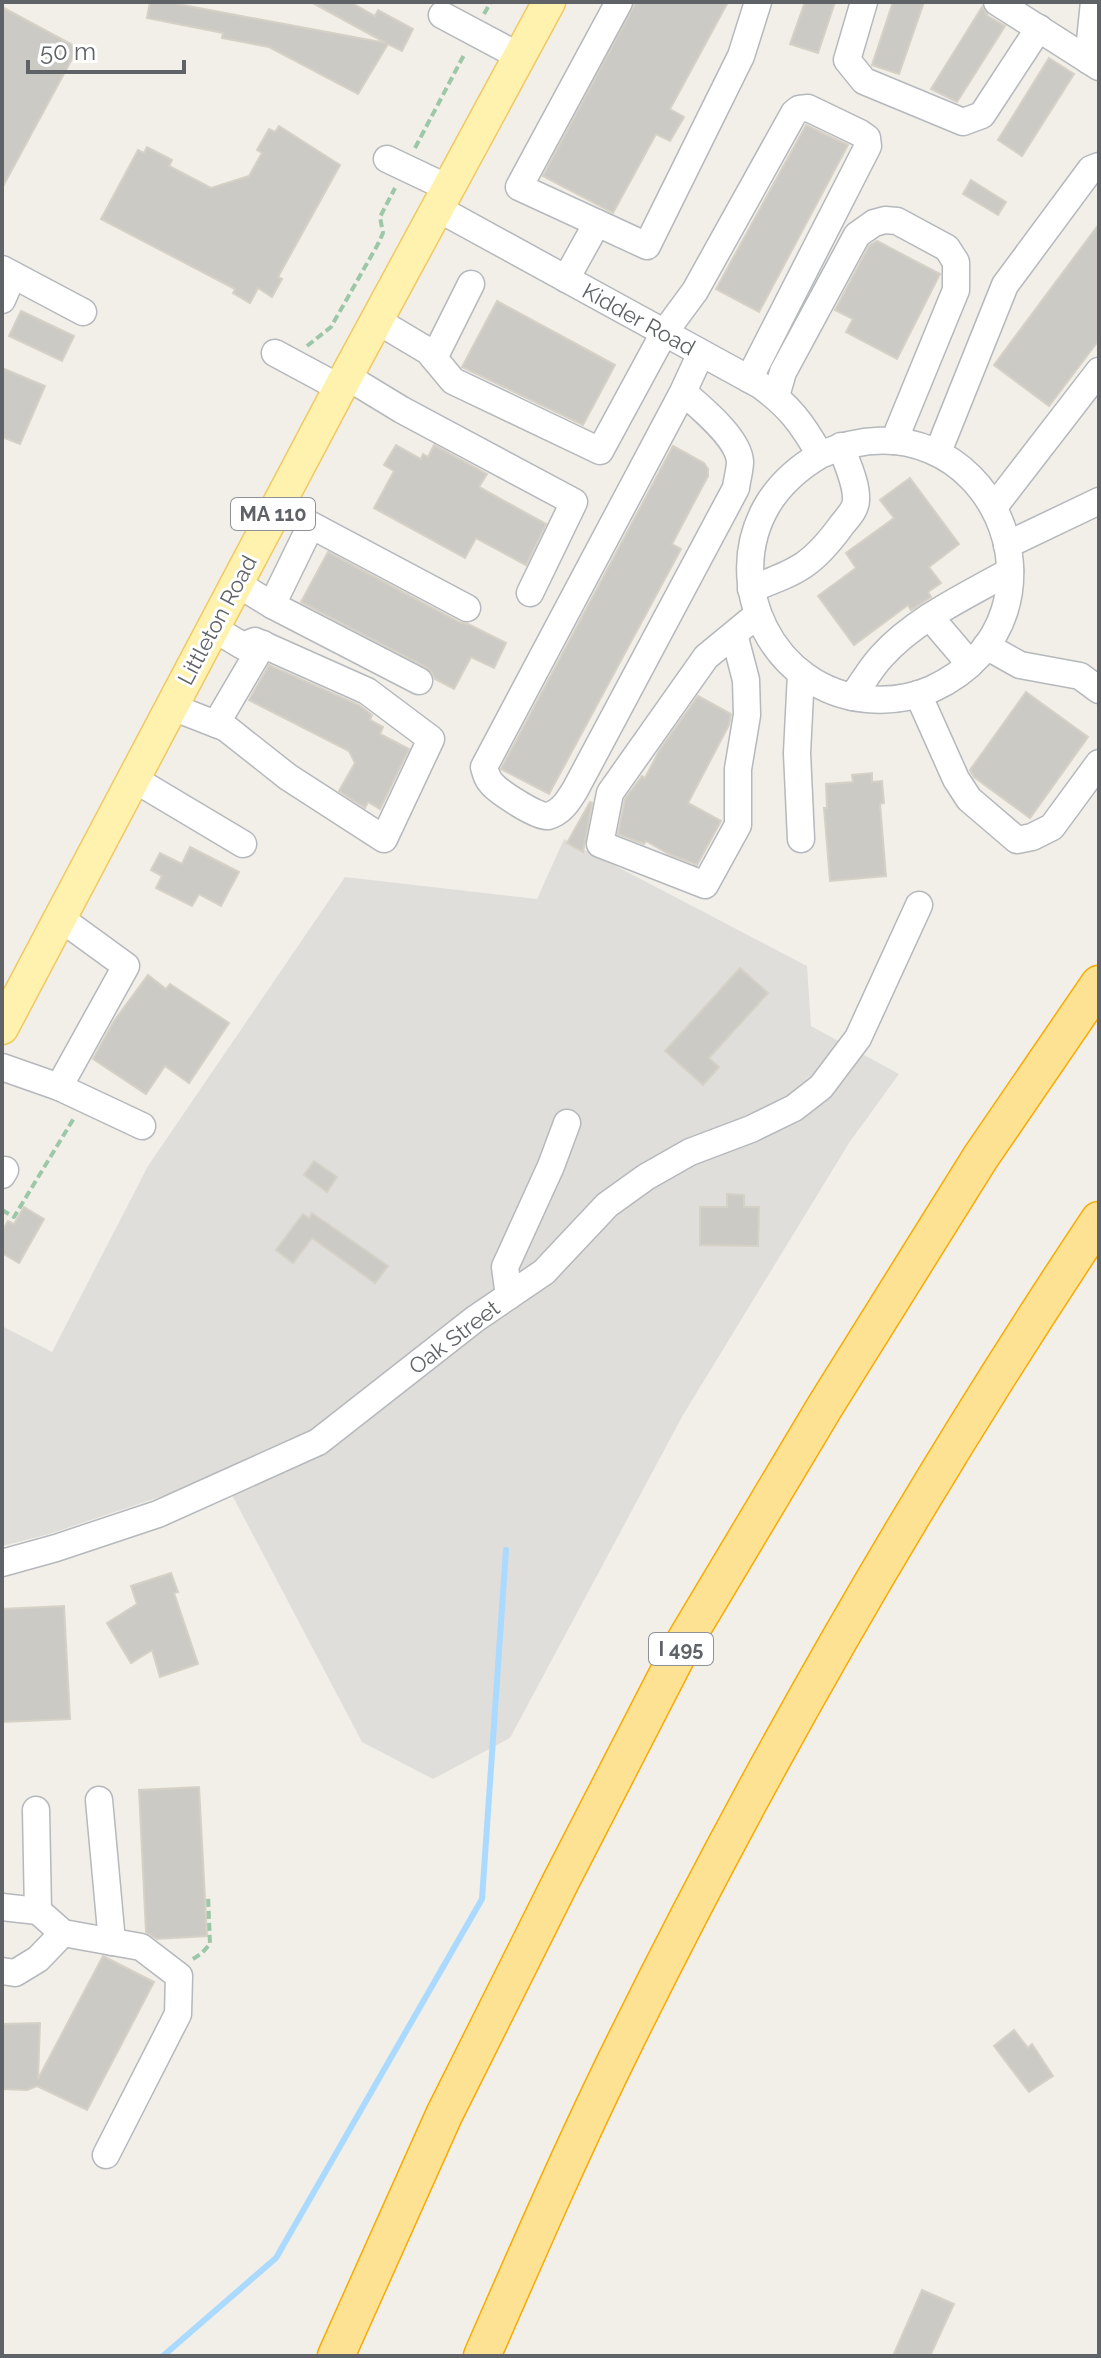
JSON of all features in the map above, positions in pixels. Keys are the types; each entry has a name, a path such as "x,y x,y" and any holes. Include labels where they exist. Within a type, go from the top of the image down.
{"highway":[{"name":"I 495","path":"336,2356 444,2115 683,1644 824,1408 980,1158 1099,984"},
{"path":"482,2356 624,2044 731,1835 926,1491 1029,1325 1099,1220"}],"main road":[{"name":"Littleton Road","path":"2,1028 376,320 549,2"}],"street":[{"path":"619,2 519,187 647,246 741,56 758,2"},
{"path":"864,2 847,60 864,81 963,122 982,115 1039,28"},
{"path":"997,2 1094,63"},
{"path":"1094,2 1094,63"},
{"path":"442,15 519,56"},
{"path":"376,320 428,351 453,381 600,451 664,333 695,291 794,113 808,108 860,133 867,138 868,146 749,379"},
{"name":"Kidder Road","path":"396,164 566,279 776,396 830,450 856,496 856,506 823,550 754,602"},
{"path":"938,452 1005,285 1091,169 1099,166"},
{"path":"776,396 783,372 857,235 874,223 897,221 947,248 956,262 956,290 894,441"},
{"path":"566,279 597,223"},
{"path":"2,300 8,272 83,312"},
{"path":"434,358 471,284"},
{"path":"683,392 706,412 731,441 740,459 736,488 575,790 563,808 551,816 541,816 495,787 486,776 484,767 701,353"},
{"path":"283,357 402,410 574,502 530,593"},
{"path":"994,507 1099,371"},
{"path":"873,440 894,441 938,452 964,470 981,487 1004,530 1010,571 1006,602 998,625 978,655 951,679 918,694 882,700 852,697 825,688 801,674 775,648 754,602 750,559 766,506 789,477 830,450 873,440"},
{"path":"1007,545 1099,501"},
{"path":"277,507 467,608"},
{"path":"272,605 310,527"},
{"path":"852,697 880,657 900,638 1010,571"},
{"path":"236,583 419,681"},
{"path":"734,634 746,680 747,715 738,769 738,825 705,885 600,844 610,793 706,657 734,634 754,602"},
{"path":"930,617 978,655 1080,676 1099,690"},
{"path":"172,707 226,728 288,777 384,839 431,739 367,691 255,641 243,646 213,628"},
{"path":"216,724 263,644"},
{"path":"801,674 797,753 801,839"},
{"path":"918,694 956,779 969,799 1017,840 1032,837 1052,827 1099,763"},
{"path":"134,779 243,844"},
{"name":"Oak Street","path":"2,1563 158,1514 318,1442 455,1334 544,1272 607,1205 646,1177 690,1152 751,1129 794,1108 821,1087 858,1038 919,905"},
{"path":"59,1087 126,966 60,918"},
{"path":"2,1067 59,1087 142,1126"},
{"path":"509,1296 505,1267 567,1123"},
{"path":"99,1800 112,1942"},
{"path":"36,1810 38,1911"},
{"path":"2,1907 38,1911 63,1933 141,1947 179,1976 178,2014 106,2155"},
{"path":"2,1971 15,1973 38,1959 63,1933"}],"path":[{"path":"283,357 331,327 383,233 380,217 396,164 468,47"},
{"path":"2,1210 14,1217 86,1099"},
{"path":"191,1960 210,1944 208,1895"}],"shaded area":[{"path":"564,839 807,966 811,1026 899,1074 849,1143 683,1415 510,1738 433,1779 362,1742 222,1476 49,1534 2,1546 2,1326 52,1352 148,1166 345,877 537,899"}],"building":[{"path":"150,2 167,2 386,43 311,2 350,2 375,16 378,10 413,29 402,51 388,44 358,94 269,47 222,38 223,33 147,18"},
{"path":"636,2 728,2 670,109 684,117 670,141 656,134 613,213 543,176"},
{"path":"805,2 835,2 818,53 790,44"},
{"path":"893,2 924,2 899,74 872,65"},
{"path":"2,7 78,48 2,188"},
{"path":"982,7 988,16 1005,26 957,102 931,89"},
{"path":"1049,58 1074,74 1022,156 998,140"},
{"path":"806,125 848,145 759,312 716,289"},
{"path":"279,126 340,165 278,277 282,279 272,297 258,288 250,303 233,293 235,289 101,219 138,150 144,153 147,147 172,160 169,166 211,188 249,176 262,153 257,150 269,129 275,132"},
{"path":"971,180 1006,202 998,215 963,194"},
{"path":"1099,224 1099,340 1049,406 994,365"},
{"path":"877,241 940,274 897,359 846,332 853,319 835,310 869,246"},
{"path":"497,301 615,365 583,425 462,367"},
{"path":"21,311 74,336 62,361 9,336"},
{"path":"2,368 45,386 20,444 2,437"},
{"path":"396,445 421,459 423,454 428,457 434,445 487,474 479,487 546,524 526,565 476,538 465,558 374,508 394,471 384,465"},
{"path":"673,446 704,463 708,476 672,544 681,549 549,794 501,769"},
{"path":"910,478 959,544 929,567 941,583 928,592 931,597 911,610 908,605 854,645 818,596 856,568 846,553 894,518 880,500"},
{"path":"328,552 459,622 506,643 494,668 471,657 454,689 435,679 426,667 301,602"},
{"path":"269,665 359,705 372,715 370,720 383,727 380,734 409,749 380,809 368,802 365,808 339,791 355,763 349,751 249,700"},
{"path":"1026,692 1088,737 1030,818 974,777 970,770"},
{"path":"698,696 731,714 729,725 688,803 721,821 697,865 646,841 644,844 618,834 625,799 642,776 645,778 659,751"},
{"path":"872,773 872,782 882,781 884,803 880,804 886,876 830,881 824,808 827,808 826,784 853,782 852,775"},
{"path":"592,803 583,852 567,843"},
{"path":"190,847 239,872 221,906 199,894 192,906 156,888 162,876 151,870 160,853 182,864"},
{"path":"740,968 768,993 709,1058 719,1067 703,1085 665,1051"},
{"path":"148,975 166,989 170,984 229,1023 189,1083 165,1066 146,1094 93,1059 114,1021"},
{"path":"314,1161 337,1177 327,1192 304,1175"},
{"path":"727,1194 744,1195 744,1207 759,1207 758,1246 700,1245 700,1207 727,1207"},
{"path":"24,1207 44,1219 19,1263 2,1253 2,1231 8,1221 14,1224"},
{"path":"312,1213 388,1266 375,1283 312,1238 293,1263 276,1250 303,1214 309,1218"},
{"path":"171,1573 178,1592 174,1593 198,1664 160,1677 152,1650 131,1663 107,1623 137,1604 131,1586"},
{"path":"64,1606 70,1719 2,1722 2,1609"},
{"path":"199,1787 207,1936 157,1939 146,1932 139,1790"},
{"path":"103,1956 154,1982 87,2110 37,2086 27,2090 2,2089 2,2024 40,2023 38,2079"},
{"path":"1014,2030 1028,2048 1032,2044 1053,2076 1029,2092 994,2046"},
{"path":"922,2290 954,2304 930,2356 893,2356"}],"waterway":[{"path":"163,2356 276,2258 482,1899 506,1550"}]}
